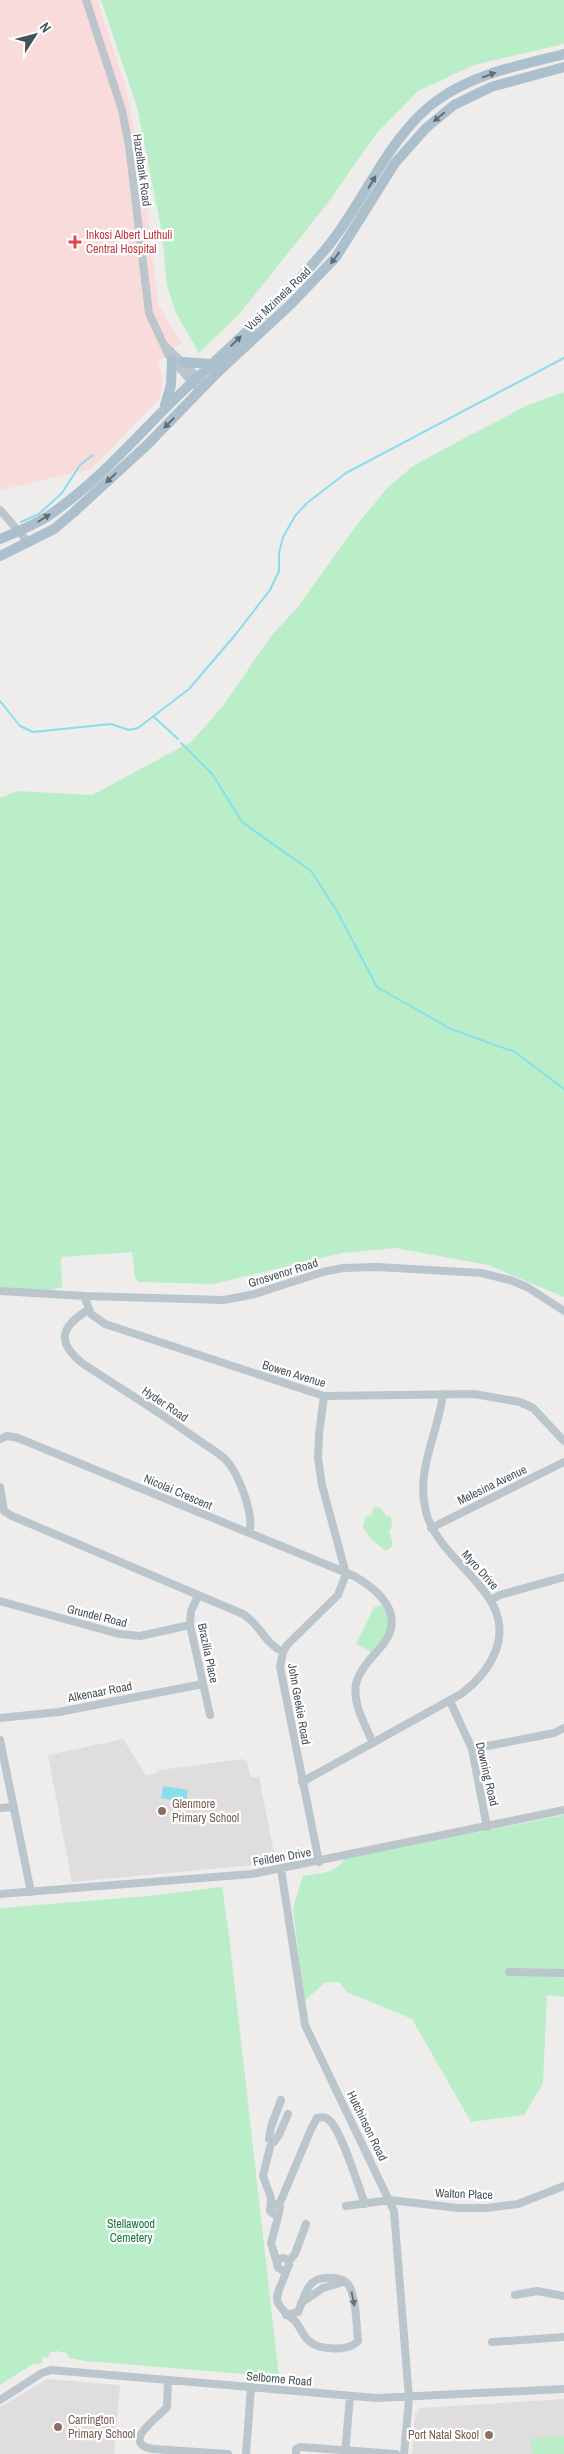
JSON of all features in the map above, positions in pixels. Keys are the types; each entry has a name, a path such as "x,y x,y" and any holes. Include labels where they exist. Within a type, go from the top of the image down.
{"main road":[{"name":"Vusi Mzimela Road","path":"0,539 48,516 75,495 312,265 358,206 395,147 425,111 439,99 479,78 504,69 564,54"},
{"name":"Vusi Mzimela Road","path":"0,556 54,529 73,513 147,445 326,269 355,229 395,163 426,128 454,105 484,90 564,67"},
{"path":"162,411 170,392 172,360"},
{"path":"183,362 211,364"}],"street":[{"name":"Hazelbank Road","path":"86,0 108,61 122,110 130,156 146,299 154,326 172,360 203,388"},
{"name":"Hazelbank Road","path":"164,345 183,362 195,380"},
{"path":"0,510 29,543"},
{"name":"Grosvenor Road","path":"0,1291 84,1296 224,1300 254,1294 323,1272 343,1268 377,1267 482,1273 510,1280 527,1287 564,1311"},
{"path":"84,1296 88,1310"},
{"name":"Bowen Avenue","path":"88,1310 98,1321 105,1324 324,1396 474,1394 528,1404 564,1441"},
{"name":"Hyder Road","path":"88,1310 72,1320 65,1331 66,1342 71,1353 82,1363 177,1425 224,1459 231,1467 242,1490 250,1524 249,1533"},
{"name":"Myro Drive","path":"302,1782 461,1694 482,1676 495,1653 501,1628 496,1607 444,1548 431,1528 423,1500 423,1477 444,1394"},
{"path":"324,1396 318,1458 322,1485 346,1574"},
{"name":"Nicolai Crescent","path":"0,1439 7,1436 18,1438 346,1574 364,1582 376,1591 386,1601 392,1621 389,1636 366,1665 356,1685 356,1697 360,1713 373,1743"},
{"name":"Melesina Avenue","path":"431,1528 564,1462"},
{"path":"0,1487 2,1511 251,1618 271,1644 282,1652"},
{"name":"John Geekie Road","path":"319,1862 281,1678 280,1660 282,1652 291,1640 338,1595 346,1574"},
{"path":"491,1600 500,1595 564,1577"},
{"name":"Brazilia Place","path":"198,1596 191,1610 190,1625 210,1715"},
{"name":"Grundel Road","path":"0,1602 119,1634 140,1636 190,1625"},
{"name":"Alkenaar Road","path":"0,1718 59,1712 203,1684"},
{"name":"Downing Road","path":"450,1701 472,1749 487,1827"},
{"path":"472,1749 554,1733 564,1728"},
{"path":"0,1740 31,1892"},
{"path":"0,1808 14,1807"},
{"name":"Feilden Drive","path":"0,1894 96,1885 225,1877 281,1869 564,1810"},
{"name":"Hutchinson Road","path":"281,1869 305,2025 390,2200 395,2216 409,2398 404,2454"},
{"path":"509,1972 564,1973"},
{"path":"275,2208 262,2176 271,2143 271,2127 281,2100"},
{"path":"271,2143 279,2135 288,2114"},
{"path":"286,2315 295,2314 300,2306 323,2288 346,2282 352,2291 356,2311 358,2341 356,2344 327,2348 308,2340 295,2321 286,2315 279,2308 277,2301 282,2281 283,2264 274,2254 271,2243 275,2208 312,2127 318,2118 322,2117 329,2120 338,2135 366,2204"},
{"name":"Walton Place","path":"346,2206 390,2200 458,2208 486,2208 518,2204 564,2186"},
{"path":"283,2264 295,2254 306,2224"},
{"path":"515,2295 537,2291 564,2296"},
{"path":"300,2306 300,2329"},
{"path":"492,2342 564,2337"},
{"name":"Selborne Road","path":"0,2400 48,2370 350,2396 409,2398 564,2389"},
{"path":"168,2381 167,2407 143,2430 140,2436 141,2443 146,2448 153,2449 228,2454"},
{"path":"246,2454 251,2388"},
{"path":"345,2452 350,2396"},
{"path":"296,2454 296,2449 300,2447 345,2452 396,2454"}],"shaded area":[{"name":"Inkosi Albert Luthuli Central Hospital","path":"0,0 97,0 126,88 144,181 158,304 181,343 158,362 163,381 159,399 91,469 0,490"},
{"name":"Glenmore Primary School","path":"123,1739 146,1775 155,1774 160,1770 243,1759 247,1762 251,1777 259,1777 276,1863 72,1882 48,1755"},
{"name":"Carrington Primary School","path":"47,2379 120,2385 114,2454 0,2454 0,2407"},
{"name":"Port Natal Skool","path":"564,2399 564,2454 412,2454 415,2415 420,2408"}],"green space":[{"path":"101,0 564,0 564,44 474,65 418,91 376,134 327,204 241,312 199,353 175,311 167,285 162,233 137,107"},
{"path":"564,392 564,1297 488,1265 396,1248 342,1253 213,1284 139,1282 135,1277 132,1252 61,1257 62,1287 46,1291 0,1287 0,798 18,791 92,795 191,742 223,706 271,636 298,607 356,526 388,487 413,466 461,440 528,405"},
{"path":"379,1507 386,1515 391,1517 392,1528 389,1530 393,1545 386,1551 372,1540 363,1527 365,1517 372,1515 373,1508"},
{"path":"384,1605 388,1619 387,1630 381,1641 371,1652 356,1644 374,1607"},
{"path":"564,1815 564,1997 547,1995 543,2083 524,2115 471,2122 412,2019 347,1992 339,1982 326,1982 304,2001 293,1908 303,1876 337,1868 344,1859"},
{"name":"Stellawood Cemetery","path":"222,1887 279,2377 86,2361 69,2358 67,2353 56,2351 50,2353 48,2358 43,2357 42,2363 33,2364 0,2385 0,1908 148,1896"},
{"path":"564,2436 564,2454 532,2454 530,2439"}],"water":[{"path":"163,1786 188,1790 186,1803 161,1798"}],"waterway":[{"path":"0,701 20,726 33,732 111,724 129,730 138,728 189,689 236,634 270,590 279,571 279,553 283,537 295,516 307,503 346,473 564,358"},
{"path":"21,522 39,514 62,493 80,465 93,455"},
{"path":"153,716 178,739"},
{"path":"181,743 213,775 242,822 311,871 337,911 377,987 451,1029 515,1052 564,1089"}],"place":[{"name":"Inkosi Albert Luthuli Central Hospital","path":"75,242"},
{"name":"Glenmore Primary School","path":"162,1811"},
{"name":"Carrington Primary School","path":"58,2427"},
{"name":"Port Natal Skool","path":"489,2435"}]}
